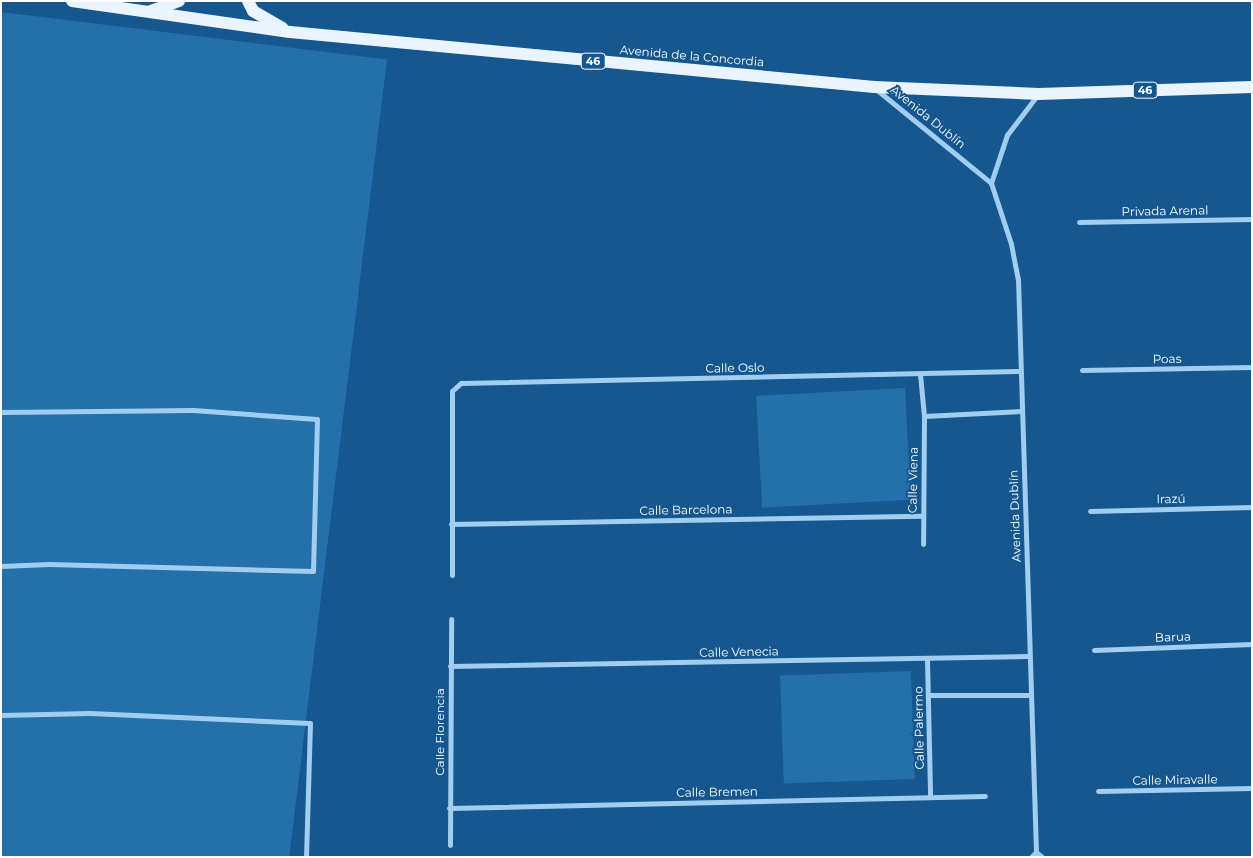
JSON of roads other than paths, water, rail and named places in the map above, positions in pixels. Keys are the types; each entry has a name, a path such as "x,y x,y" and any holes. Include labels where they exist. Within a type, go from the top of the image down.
{"main road":[{"name":"Avenida de la Concordia","path":"72,1 290,32 874,87 1039,94 1252,87"},
{"path":"149,12 179,1"},
{"path":"248,1 253,11 290,32"}],"street":[{"name":"Avenida Dublín","path":"874,87 918,120 991,184 1011,244 1018,279 1028,656 1036,852"},
{"path":"991,184 1007,135 1039,94"},
{"name":"Privada Arenal","path":"1079,222 1252,219"},
{"name":"Poas","path":"1082,370 1252,367"},
{"name":"Calle Oslo","path":"451,524 452,391 461,383 1020,371"},
{"name":"Calle Viena","path":"920,374 924,416 923,544"},
{"path":"1,412 193,410 317,418 313,571 49,564 1,566"},
{"path":"924,416 1022,411"},
{"name":"Irazú","path":"1090,511 1252,507"},
{"name":"Calle Barcelona","path":"451,524 922,516"},
{"path":"451,524 452,575"},
{"name":"Calle Florencia","path":"450,845 451,619"},
{"name":"Barua","path":"1094,650 1252,644"},
{"name":"Calle Venecia","path":"450,666 1028,656"},
{"name":"Calle Palermo","path":"927,658 930,796"},
{"path":"928,695 1030,695"},
{"path":"1,715 90,713 310,723 306,857"},
{"name":"Calle Miravalle","path":"1098,791 1252,788"},
{"name":"Calle Bremen","path":"449,808 985,796"},
{"path":"1031,857 1036,852 1042,857"}]}
